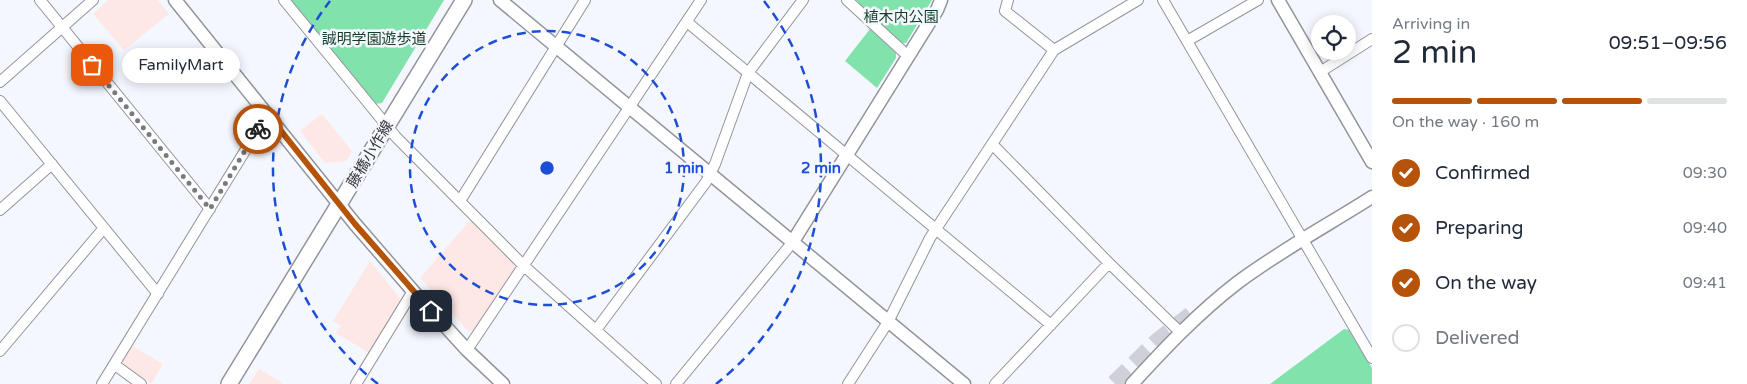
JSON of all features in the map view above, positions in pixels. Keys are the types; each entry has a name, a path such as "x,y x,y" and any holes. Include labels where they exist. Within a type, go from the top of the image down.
{"main road":[{"name":"藤橋小作線","path":"229,384 464,0"}],"street":[{"path":"40,0 210,209"},
{"path":"0,82 93,0"},
{"path":"174,0 412,291 467,350 502,384"},
{"path":"284,0 386,126 524,266 656,384"},
{"path":"500,0 964,384"},
{"path":"460,201 585,0"},
{"path":"467,350 701,0"},
{"path":"596,330 710,174 748,73 803,0"},
{"path":"847,0 908,56"},
{"path":"676,384 792,242 847,156 941,0"},
{"path":"1008,0 1005,11 1054,50"},
{"path":"848,384 888,322 936,229 1054,50 1138,0"},
{"path":"1163,0 1372,358"},
{"path":"1188,41 1258,0"},
{"path":"1278,0 1372,162"},
{"path":"687,22 1051,325"},
{"path":"1320,72 1372,40"},
{"path":"0,100 103,229 158,294"},
{"path":"102,384 259,128 270,117"},
{"path":"992,144 1180,332"},
{"path":"0,210 52,164"},
{"path":"1132,384 1180,332 1242,279 1372,197"},
{"path":"0,351 103,229"},
{"path":"995,384 1109,263"},
{"path":"356,384 412,291"},
{"path":"114,365 141,384"}],"shaded area":[{"path":"108,0 158,0 169,14 124,50 93,14"},
{"path":"322,114 352,151 346,161 325,163 300,131"},
{"path":"471,219 515,264 515,269 474,331 468,331 420,278"},
{"path":"370,261 399,297 400,301 369,353 336,333 341,326 333,321"},
{"path":"132,346 163,364 151,384 124,365 123,360"},
{"path":"259,369 282,383 249,384"}],"green space":[{"name":"誠明学園遊歩道","path":"290,0 444,0 382,103 375,104"},
{"name":"植木内公園","path":"856,0 932,0 906,43 901,43"},
{"path":"870,29 896,53 896,58 877,88 845,61"},
{"path":"1344,329 1349,330 1372,368 1372,384 1270,384"}],"tunnel":[{"path":"1115,384 1158,342 1192,315"}],"way so far":[{"path":"92,65 210,209 258,129"}],"place":[{"name":"FamilyMart","path":"92,65"}],"route":[{"path":"258,129 270,117 355,224 431,311"}]}
